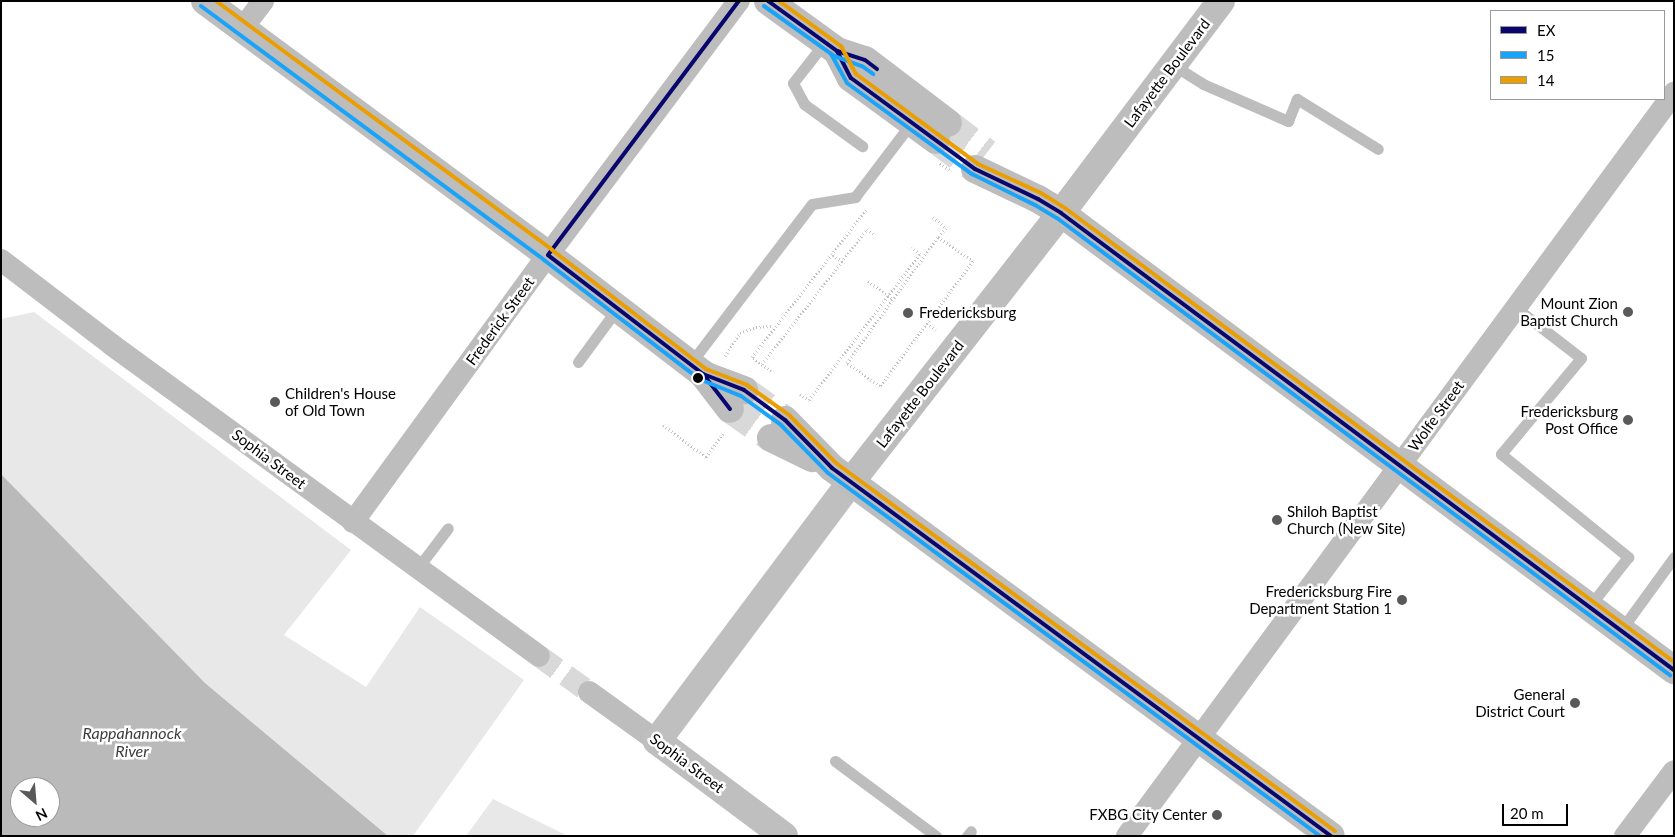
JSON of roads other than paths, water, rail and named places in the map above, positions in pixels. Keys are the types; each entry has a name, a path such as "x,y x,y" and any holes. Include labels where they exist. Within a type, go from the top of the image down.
{"main road":[{"path":"205,1 548,256 696,369 732,411"},
{"path":"768,1 831,46 865,60 941,142 851,78 831,46"},
{"name":"Lafayette Boulevard","path":"657,741 841,475 1061,213 1217,4"},
{"path":"972,165 1061,213 1674,670"},
{"path":"778,429 1331,836"},
{"name":"Sophia Street","path":"657,741 784,836"}],"street":[{"path":"242,29 263,1"},
{"name":"Frederick Street","path":"353,522 548,256 739,1"},
{"name":"Wolfe Street","path":"1127,836 1674,93"},
{"name":"Sophia Street","path":"1,260 112,345 417,569 539,656"},
{"name":"Sophia Street","path":"589,692 657,741"},
{"path":"1626,836 1674,771"}],"lane":[{"path":"831,46 793,83 804,104 862,146"},
{"path":"1173,65 1203,84 1288,122 1297,100 1378,149"},
{"path":"696,369 812,204 855,197 912,122"},
{"path":"1516,308 1581,358 1501,454 1628,557 1589,607"},
{"path":"578,362 617,309"},
{"path":"417,569 448,528"},
{"path":"1621,631 1674,557"},
{"path":"835,761 936,836"}],"water":[{"name":"Rappahannock River","path":"1,474 205,683 388,836 1,836"}],"tunnel":[{"path":"948,123 987,153"},
{"path":"936,140 975,169"},
{"path":"744,390 785,420"},
{"path":"730,409 771,438"},
{"path":"539,656 589,692"}],"place":[{"name":"Mount Zion Baptist Church","path":"1628,312"},
{"name":"Fredericksburg","path":"908,313"},
{"name":"Children's House of Old Town","path":"275,402"},
{"name":"Fredericksburg Post Office","path":"1628,420"},
{"name":"Shiloh Baptist Church (New Site)","path":"1277,520"},
{"name":"Fredericksburg Fire Department Station 1","path":"1402,600"},
{"name":"General District Court","path":"1575,703"},
{"name":"FXBG City Center","path":"1217,815"}]}
